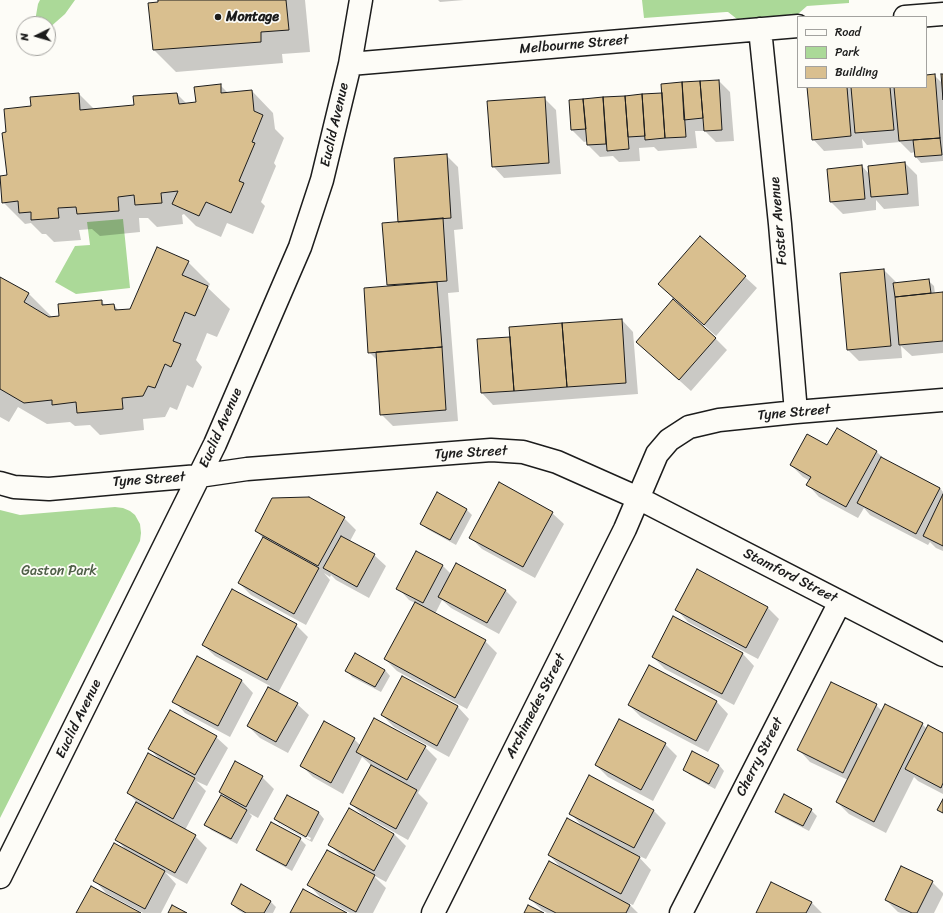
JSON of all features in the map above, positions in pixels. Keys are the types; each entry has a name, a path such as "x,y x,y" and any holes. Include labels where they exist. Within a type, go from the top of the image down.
{"street":[{"name":"Euclid Avenue","path":"0,877 215,444 300,247 322,180 350,64 361,0"},
{"path":"918,16 943,14"},
{"name":"Melbourne Street","path":"350,64 797,26"},
{"name":"Foster Avenue","path":"760,29 780,224 796,412"},
{"name":"Tyne Street","path":"0,483 14,487 49,489 199,476 247,469 491,450 523,452 558,462 638,498 657,454 669,440 689,427 719,420 943,400"},
{"name":"Stamford Street","path":"638,498 943,656"},
{"name":"Archimedes Street","path":"433,913 625,529 638,498"},
{"name":"Cherry Street","path":"681,913 840,602"}],"green space":[{"path":"40,0 75,0 65,14 56,22 56,16 36,16"},
{"path":"642,0 849,0 849,3 807,6 798,14 737,19 728,12 644,18"},
{"path":"123,219 130,288 76,294 55,282 75,246 90,245 87,222"},
{"name":"Gaston Park","path":"115,507 123,508 135,515 140,524 140,541 0,818 0,510 20,515"}],"building":[{"name":"Montage","path":"158,0 286,0 289,30 261,32 261,42 153,50 148,3 158,2"},
{"path":"935,74 940,138 899,141 894,88 927,88 927,75"},
{"path":"941,74 943,74 943,100"},
{"path":"719,80 722,130 704,131 700,81"},
{"path":"700,81 703,118 684,120 682,82"},
{"path":"682,82 686,137 665,138 661,84"},
{"path":"221,84 221,93 252,90 254,111 263,115 252,142 255,143 239,181 244,183 231,213 206,202 199,216 172,204 178,191 161,193 162,203 135,205 134,195 118,197 119,211 77,214 76,207 58,208 59,218 31,220 31,212 19,213 18,201 2,203 0,176 7,175 2,133 6,132 4,109 31,106 30,97 79,93 80,110 134,105 133,96 177,93 179,104 196,102 194,87"},
{"path":"807,88 847,88 851,136 812,140"},
{"path":"851,88 890,88 894,130 855,133"},
{"path":"662,93 665,138 645,140 642,94"},
{"path":"642,94 645,136 628,137 625,96"},
{"path":"625,96 629,149 607,151 603,97"},
{"path":"545,97 549,163 492,167 487,101"},
{"path":"603,97 606,144 587,145 583,99"},
{"path":"583,99 586,129 571,130 569,100"},
{"path":"940,138 942,155 915,157 913,140"},
{"path":"447,154 451,218 398,222 394,158"},
{"path":"905,162 908,194 871,197 868,166"},
{"path":"862,165 865,199 830,202 827,169"},
{"path":"443,218 447,281 387,285 382,223"},
{"path":"700,236 746,276 704,325 658,284"},
{"path":"157,247 189,261 182,275 208,286 195,316 185,312 173,341 181,344 171,367 165,364 155,388 148,386 143,396 122,398 123,409 77,413 76,402 52,405 52,400 24,403 0,389 0,277 29,293 24,302 49,317 59,316 58,304 102,300 102,305 114,304 115,310 130,309"},
{"path":"884,269 891,346 847,350 840,273"},
{"path":"929,279 931,293 895,297 893,283"},
{"path":"437,282 442,347 368,353 364,288"},
{"path":"943,292 943,341 899,345 895,297"},
{"path":"673,299 716,338 679,380 636,342"},
{"path":"622,319 626,383 567,387 562,323"},
{"path":"562,323 567,387 514,391 509,327"},
{"path":"510,337 514,391 481,393 477,339"},
{"path":"442,347 446,410 380,415 376,352"},
{"path":"837,428 877,451 846,507 806,485 811,477 790,465 807,434 827,445"},
{"path":"881,457 940,488 916,534 857,503"},
{"path":"499,482 553,512 523,567 469,538"},
{"path":"437,492 467,509 450,540 420,524"},
{"path":"943,494 943,546 923,536"},
{"path":"309,497 345,517 318,566 255,531 272,498"},
{"path":"341,536 375,554 357,587 323,568"},
{"path":"263,537 319,568 294,614 238,583"},
{"path":"416,551 443,565 423,603 396,589"},
{"path":"456,563 506,590 487,623 438,597"},
{"path":"697,569 768,607 746,648 675,610"},
{"path":"232,589 297,624 267,680 202,645"},
{"path":"415,602 486,640 455,698 384,659"},
{"path":"673,616 743,653 722,694 652,657"},
{"path":"355,653 385,670 375,687 345,671"},
{"path":"197,656 242,680 218,726 172,702"},
{"path":"649,665 717,701 696,741 628,705"},
{"path":"402,676 458,706 437,746 381,715"},
{"path":"831,682 877,704 843,773 797,750"},
{"path":"268,687 298,703 276,742 247,726"},
{"path":"885,704 923,723 874,822 836,802"},
{"path":"170,710 217,736 195,775 148,749"},
{"path":"374,718 426,746 407,780 356,752"},
{"path":"619,719 666,743 641,790 595,765"},
{"path":"324,721 355,738 331,783 300,766"},
{"path":"928,725 943,733 943,783 941,788 905,769"},
{"path":"692,751 719,765 709,784 683,770"},
{"path":"148,753 195,778 173,819 127,793"},
{"path":"235,761 263,776 246,807 219,792"},
{"path":"371,765 417,790 396,829 350,804"},
{"path":"589,775 654,810 634,848 569,814"},
{"path":"784,794 812,809 803,826 775,812"},
{"path":"221,795 247,810 231,839 204,825"},
{"path":"287,795 319,812 306,837 274,819"},
{"path":"943,799 943,813 937,810"},
{"path":"136,802 196,835 175,873 115,840"},
{"path":"349,808 394,834 374,871 328,845"},
{"path":"567,818 640,857 621,894 548,855"},
{"path":"271,822 301,838 286,866 256,850"},
{"path":"114,843 165,871 145,909 93,881"},
{"path":"327,850 375,875 356,912 307,885"},
{"path":"549,861 630,905 626,913 556,913 529,899"},
{"path":"901,866 933,881 917,913 912,913 885,900"},
{"path":"771,882 812,902 806,913 756,913"},
{"path":"241,884 271,901 264,913 246,913 231,904"},
{"path":"91,886 141,913 76,913"},
{"path":"303,889 347,913 290,913"},
{"path":"172,905 187,913 168,913"},
{"path":"528,905 544,913 524,913"}],"place":[{"name":"Montage","path":"218,17"}]}
